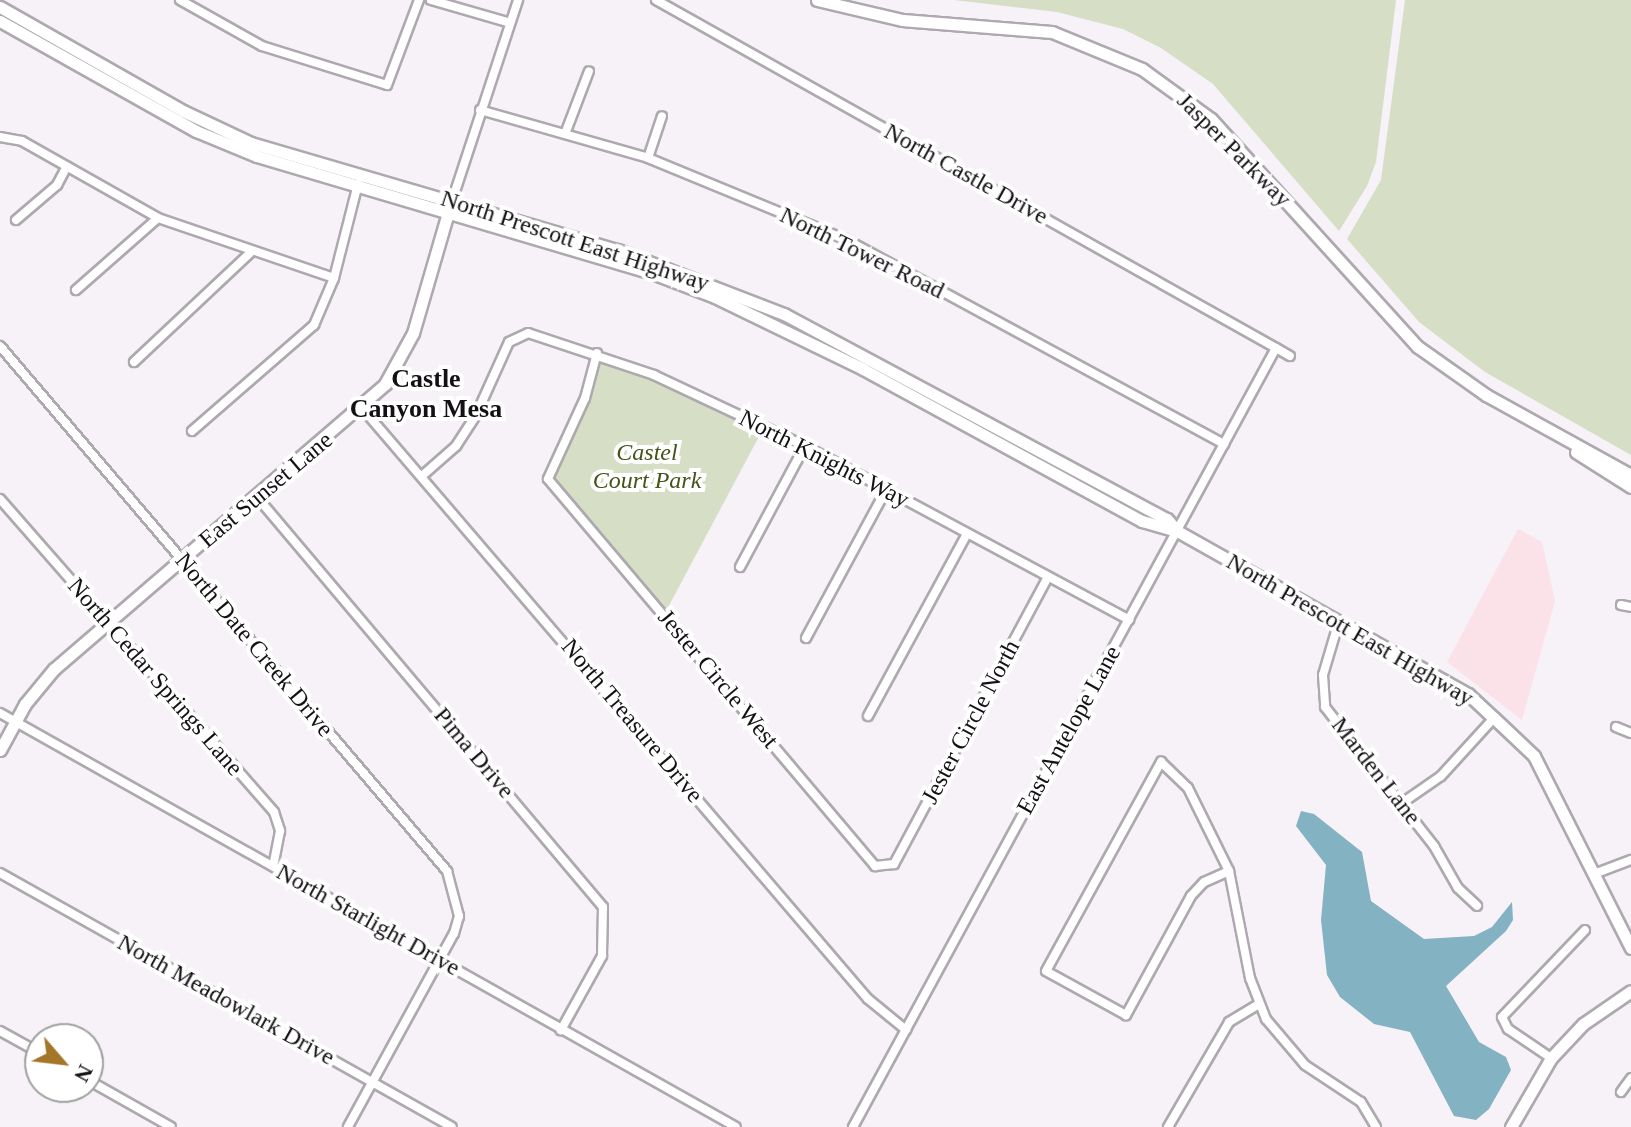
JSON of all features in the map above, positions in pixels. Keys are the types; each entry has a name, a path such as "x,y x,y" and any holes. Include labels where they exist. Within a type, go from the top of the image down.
{"street":[{"path":"180,0 262,46 387,85 419,0"},
{"path":"431,0 507,22"},
{"name":"East Sunset Lane","path":"0,750 15,722 54,669 362,408 385,384 413,333 507,22 518,0"},
{"name":"North Castle Drive","path":"656,0 1276,348"},
{"name":"Jasper Parkway","path":"817,0 902,20 1052,32 1142,69 1211,119 1418,347 1631,487"},
{"name":"North Prescott East Highway","path":"0,7 140,93"},
{"name":"North Prescott East Highway","path":"0,21 140,93 251,143 359,181 450,206 724,294 1167,519 1177,531 1468,694 1494,718 1534,756 1631,948"},
{"path":"565,134 589,71"},
{"name":"North Tower Road","path":"480,110 648,158 845,239 1224,444"},
{"path":"648,158 662,116"},
{"path":"0,137 22,141 158,218 250,253 334,278"},
{"path":"16,220 57,185 67,166"},
{"path":"192,431 314,325 334,278 359,181"},
{"path":"76,290 158,218"},
{"path":"134,362 250,253"},
{"name":"North Knights Way","path":"423,475 456,446 476,415 509,342 528,333 597,353 805,446 1047,579 1129,620"},
{"name":"North Date Creek Drive","path":"0,346 447,871 459,916 439,960 348,1127"},
{"path":"1276,348 1290,356"},
{"name":"East Antelope Lane","path":"853,1127 1276,348"},
{"name":"Jester Circle West","path":"597,353 585,398 548,479 875,866 894,864"},
{"name":"Jasper Parkway","path":"1495,399 1631,475"},
{"name":"North Treasure Drive","path":"362,408 423,475 870,1001 906,1030"},
{"path":"740,567 805,446"},
{"path":"806,638 886,490"},
{"name":"Pima Drive","path":"257,497 603,907 602,956 561,1030"},
{"name":"North Cedar Springs Lane","path":"0,499 274,812 280,831 273,866"},
{"path":"868,716 967,534"},
{"name":"Jester Circle North","path":"894,864 1047,579"},
{"name":"Marden Lane","path":"1339,621 1323,675 1325,707 1402,803 1458,888 1477,906"},
{"name":"North Starlight Drive","path":"0,713 736,1127"},
{"path":"1402,803 1441,776 1494,718"},
{"path":"1616,727 1631,733"},
{"path":"1229,871 1204,882 1191,896 1126,1015 1046,971 1161,762 1188,788 1229,871 1259,1004 1282,1041 1305,1065 1361,1102 1376,1127"},
{"path":"1594,874 1631,860"},
{"name":"North Meadowlark Drive","path":"0,873 452,1127"},
{"path":"1551,1058 1508,1029 1502,1017 1585,930"},
{"path":"1511,1127 1551,1058 1583,1024 1631,991"},
{"path":"1168,1127 1229,1022 1259,1004"},
{"path":"0,1031 24,1044"},
{"path":"1621,1092 1631,1078"},
{"path":"104,1089 171,1127"}],"shaded area":[{"path":"1518,529 1542,542 1555,601 1522,720 1447,662"}],"green space":[{"path":"954,0 1396,0 1376,162 1367,186 1339,231 1213,84 1161,48 1123,29 1057,12"},
{"path":"1405,0 1631,0 1631,455 1485,372 1419,322 1347,239 1381,180"},
{"name":"Castel Court Park","path":"597,353 764,427 664,615 548,479"}],"water":[{"path":"1301,811 1314,814 1362,852 1371,901 1424,939 1474,936 1492,927 1512,902 1513,920 1506,931 1446,986 1479,1042 1506,1057 1511,1070 1489,1109 1476,1120 1454,1116 1410,1032 1374,1024 1340,997 1327,975 1321,920 1326,865 1296,826"}],"district":[{"name":"Castle Canyon Mesa","path":"426,394"}]}
